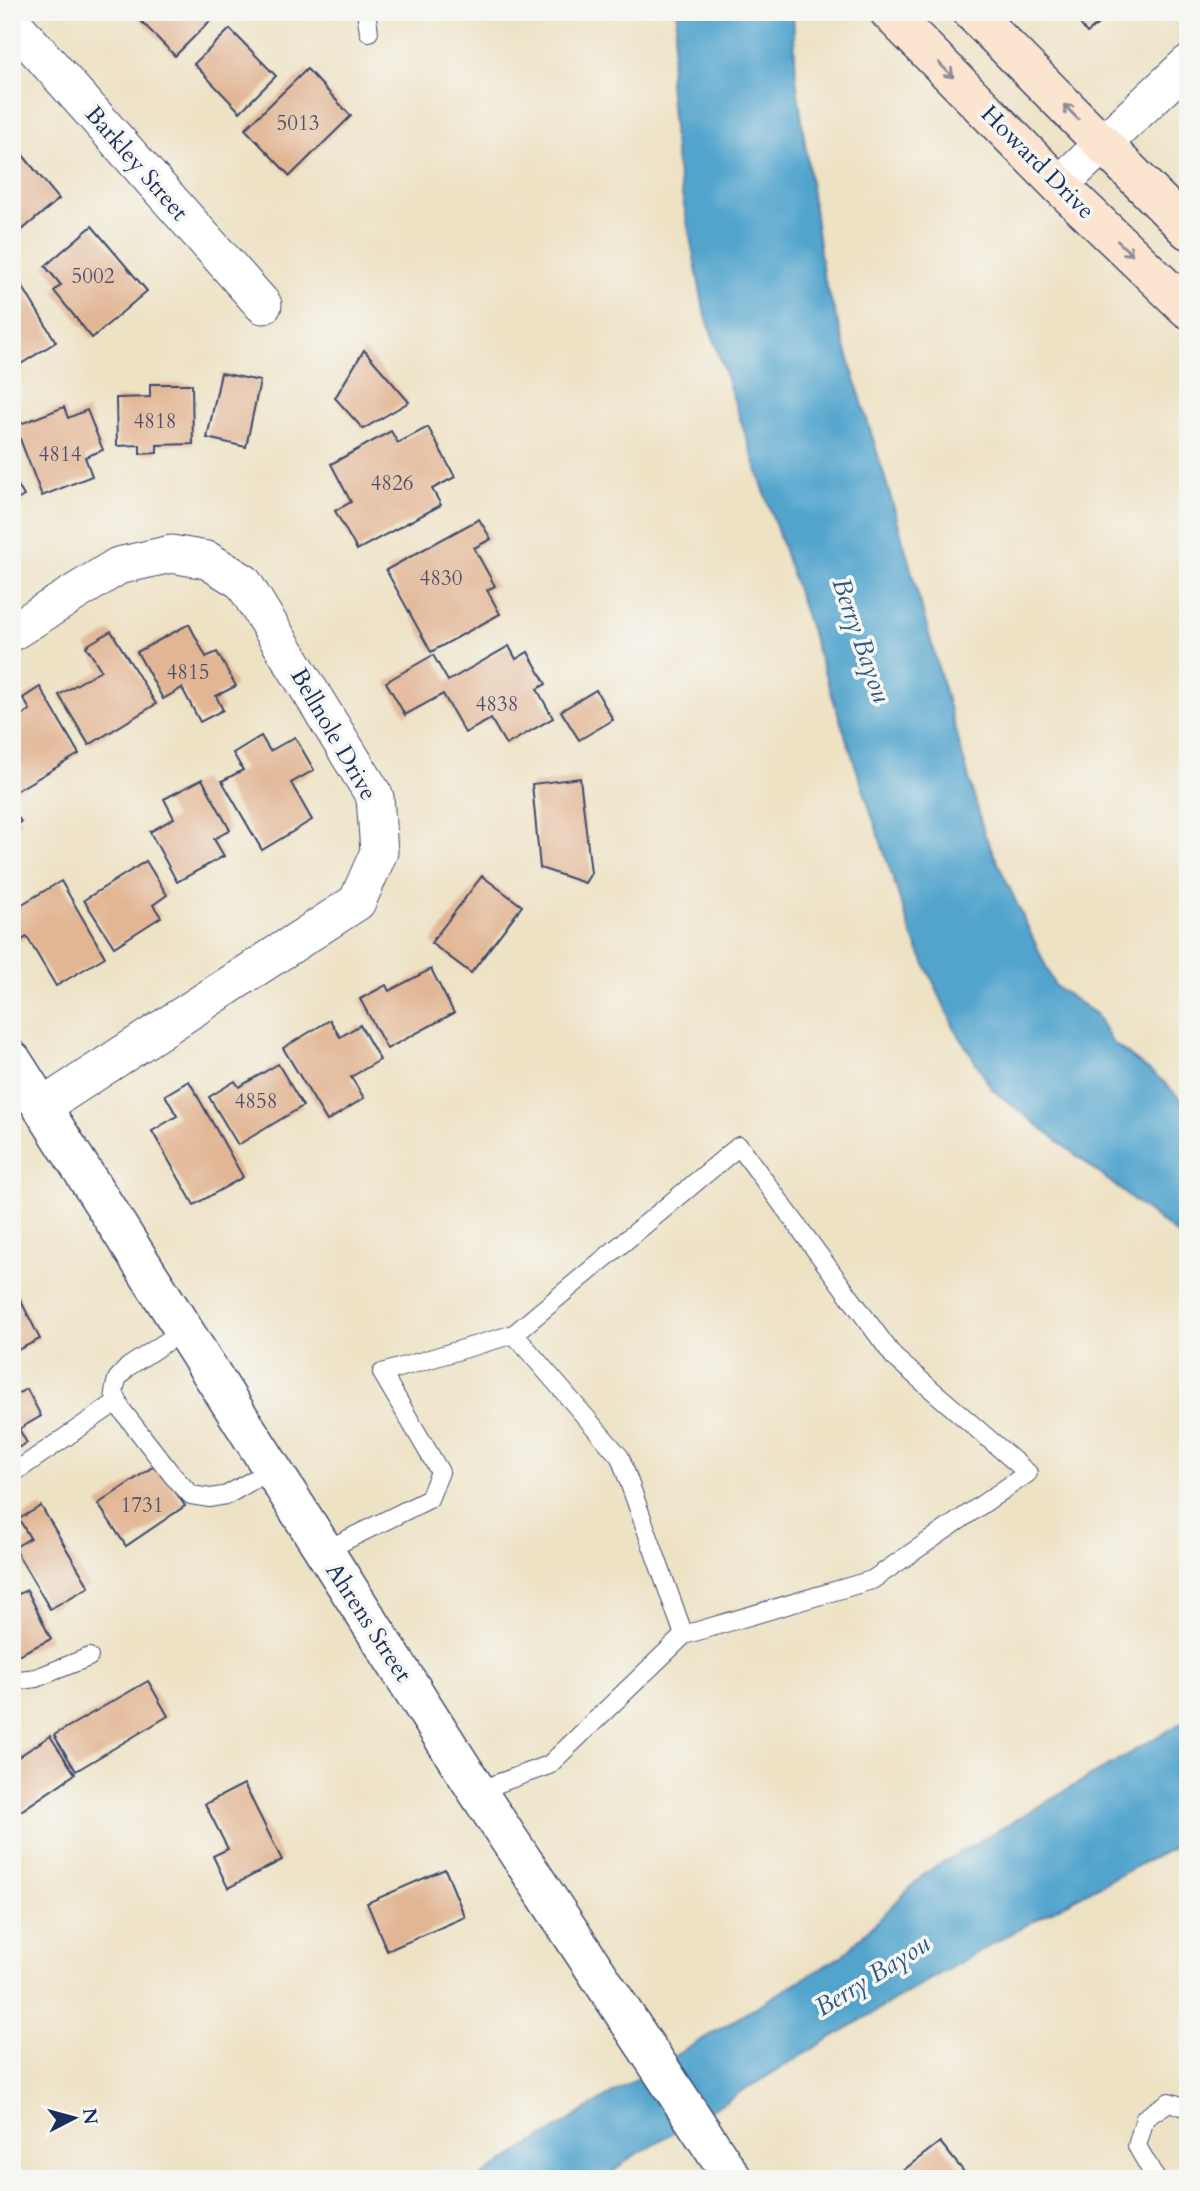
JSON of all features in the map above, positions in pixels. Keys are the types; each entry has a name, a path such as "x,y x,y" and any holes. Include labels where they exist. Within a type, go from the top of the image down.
{"main road":[{"path":"972,12 1188,230"},
{"name":"Howard Drive","path":"894,17 1059,185 1188,309"}],"street":[{"name":"Barkley Street","path":"12,22 263,305"},
{"path":"1059,185 1188,64"},
{"name":"Bellnole Drive","path":"12,632 118,566 172,554 207,561 243,582 375,797 378,816 379,852 357,902 42,1107"},
{"name":"Ahrens Street","path":"12,1060 477,1791 733,2179"}],"lane":[{"path":"366,12 369,32"},
{"path":"324,1551 429,1499 440,1472 382,1373 514,1334 739,1146 894,1357 1028,1473 872,1580 684,1634 550,1765 477,1791"},
{"path":"184,1330 128,1367 117,1379 114,1392 121,1409 173,1476 191,1494 210,1498 227,1495 272,1469"},
{"path":"514,1334 620,1457 684,1634"},
{"path":"12,1474 118,1401"},
{"path":"12,1681 36,1678 89,1657"},
{"path":"1156,2179 1137,2146 1145,2119 1169,2102 1188,2108"}],"water":[{"name":"Berry Bayou","path":"678,12 793,12 796,78 823,274 894,508 984,833 1055,986 1096,1014 1112,1042 1164,1082 1188,1107 1188,1243 992,1089 954,1027 912,936 704,310 676,163 669,82"},
{"name":"Berry Bayou","path":"1188,1719 1188,1838 1175,1847 1035,1920 897,1999 624,2162 606,2179 477,2179 606,2097 843,1955 925,1873"}],"building":[{"path":"146,12 219,12 175,56 139,19"},
{"path":"1071,12 1113,12 1087,33"},
{"path":"230,29 276,76 240,112 194,64"},
{"path":"307,69 351,116 290,176 245,129"},
{"path":"12,142 59,199 22,230 12,218"},
{"path":"92,226 147,291 92,338 54,291 61,285 45,266"},
{"path":"12,269 56,342 16,367 12,360"},
{"path":"364,350 409,402 363,429 335,398"},
{"path":"221,373 260,381 246,447 207,438"},
{"path":"150,384 192,384 193,444 157,445 157,453 140,454 140,445 117,446 116,398 150,397"},
{"path":"64,407 68,418 87,410 103,450 85,457 92,476 42,496 15,426"},
{"path":"428,427 455,477 432,489 441,505 357,550 335,511 351,502 331,464 391,431 398,443"},
{"path":"12,475 24,496 12,503"},
{"path":"479,519 491,539 474,548 495,586 487,590 500,614 431,652 386,570"},
{"path":"189,624 206,657 217,652 236,686 216,696 223,710 200,722 182,688 163,699 137,652"},
{"path":"111,631 156,704 89,745 59,695 101,670 86,646"},
{"path":"509,646 516,659 528,652 546,684 537,689 553,718 506,745 491,719 465,733 443,694 405,715 386,682 433,655 448,681"},
{"path":"40,687 79,754 16,791 12,785 12,725 17,722 15,719 30,710 23,698"},
{"path":"596,690 613,720 579,740 561,711"},
{"path":"261,736 270,751 295,737 314,770 291,783 312,820 262,850 222,781 243,770 233,753"},
{"path":"580,778 591,873 585,883 540,868 532,784"},
{"path":"202,779 230,830 214,839 224,856 177,882 150,832 174,818 164,799"},
{"path":"12,808 21,822 12,827"},
{"path":"146,861 167,895 153,905 161,917 114,947 84,900"},
{"path":"482,876 522,906 471,973 431,943"},
{"path":"61,881 105,957 56,986 27,937 12,946 12,910"},
{"path":"431,969 454,1013 387,1049 360,999 386,985 389,991"},
{"path":"330,1020 340,1037 360,1025 380,1060 351,1077 364,1098 327,1121 283,1048"},
{"path":"278,1064 303,1106 238,1145 209,1097 235,1081 239,1087"},
{"path":"189,1081 243,1177 194,1205 152,1131 177,1116 165,1095"},
{"path":"17,1293 40,1339 12,1353 12,1295"},
{"path":"27,1389 41,1416 19,1429 27,1443 12,1451 12,1396"},
{"path":"157,1464 185,1506 126,1546 98,1504"},
{"path":"41,1506 89,1587 50,1609 14,1548 30,1538 19,1519"},
{"path":"27,1590 51,1639 12,1658 12,1597"},
{"path":"148,1681 168,1716 76,1771 54,1735"},
{"path":"50,1736 75,1774 12,1817 12,1761"},
{"path":"244,1784 282,1860 228,1888 213,1856 228,1849 205,1804"},
{"path":"445,1869 465,1917 387,1951 367,1903"},
{"path":"940,2142 965,2173 958,2179 892,2179"}]}
